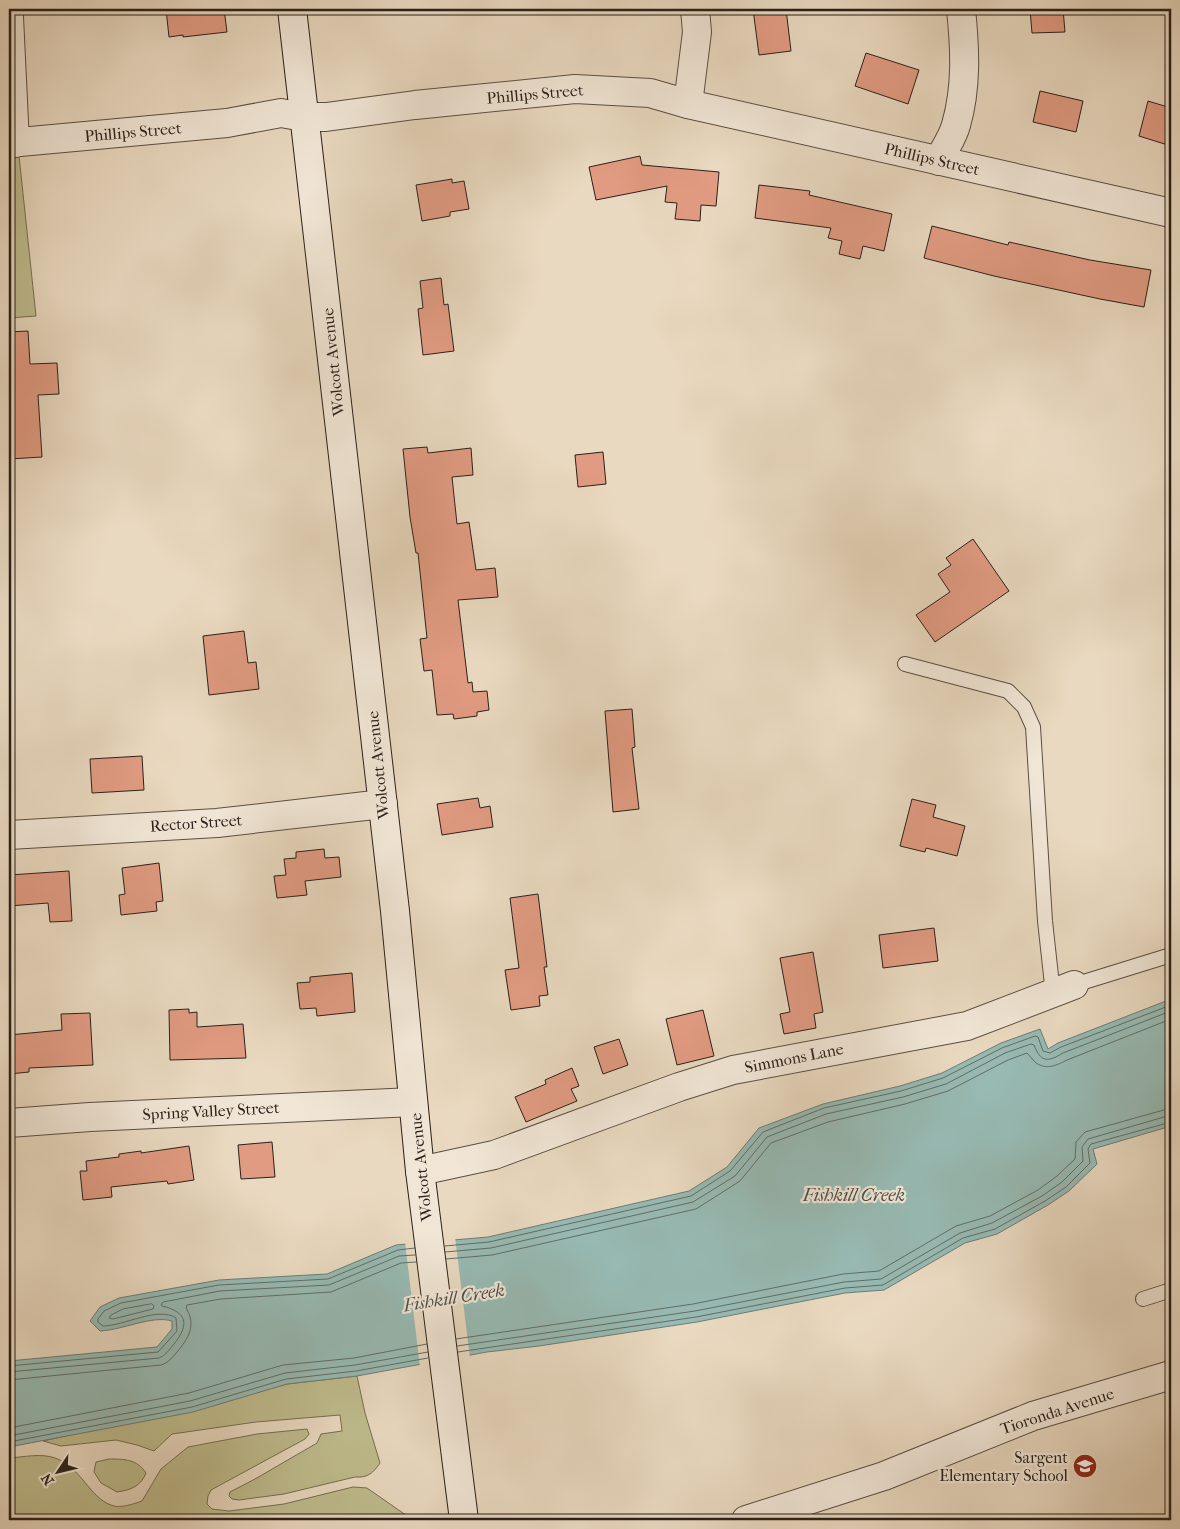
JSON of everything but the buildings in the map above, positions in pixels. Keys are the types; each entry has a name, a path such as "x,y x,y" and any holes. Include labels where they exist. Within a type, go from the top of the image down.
{"street":[{"name":"Wolcott Avenue","path":"292,9 395,911 421,1180 464,1520"},
{"path":"688,104 697,32 695,9"},
{"path":"939,160 956,127 964,87 965,49 961,9"},
{"path":"9,17 12,143"},
{"name":"Phillips Street","path":"12,143 227,123 281,113 304,117 326,117 415,105 575,88 650,93 688,104 1171,213"},
{"name":"Rector Street","path":"9,835 216,823 383,804"},
{"name":"Simmons Lane","path":"421,1180 679,1087 732,1070 967,1026 1064,989"},
{"name":"Spring Valley Street","path":"9,1122 414,1102"},
{"name":"Tioronda Avenue","path":"746,1520 884,1476 1033,1416 1171,1376"}],"lane":[{"path":"906,664 1008,691 1024,707 1033,727 1045,921 1064,989"},
{"name":"Simmons Lane","path":"1064,989 1171,955"},
{"path":"1143,1299 1171,1290"}],"shaded area":[{"path":"19,156 36,316 9,318 9,157"},
{"path":"357,1376 365,1413 380,1463 367,1476 355,1477 284,1494 239,1500 232,1499 229,1496 230,1492 317,1443 321,1434 342,1431 340,1415 256,1422 172,1434 154,1451 116,1440 61,1446 43,1441 244,1396 287,1384"},
{"path":"307,1429 309,1434 305,1439 211,1490 207,1504 212,1509 229,1511 284,1504 353,1487 367,1488 413,1520 9,1520 9,1458 38,1456 55,1458 71,1468 97,1496 111,1505 122,1506 142,1501 161,1469 188,1447 257,1434"},
{"path":"109,1459 134,1462 146,1473 135,1487 117,1492 101,1483 94,1472 96,1462"}],"water":[{"name":"Fishkill Creek","path":"1171,999 1171,1126 1093,1149 1097,1164 1069,1191 997,1234 965,1243 884,1290 845,1293 697,1322 487,1352 357,1376 287,1384 193,1412 9,1447 9,1361 157,1347 172,1329 172,1321 156,1320 100,1331 90,1321 100,1307 119,1298 219,1280 327,1274 396,1245 488,1237 689,1191 727,1167 759,1128 823,1104 900,1086 942,1073 1001,1043 1040,1029 1048,1049 1058,1043"}],"pier":[{"path":"455,1237 470,1358 420,1367 405,1242"}],"place":[{"name":"Sargent Elementary School","path":"1085,1466"}]}
